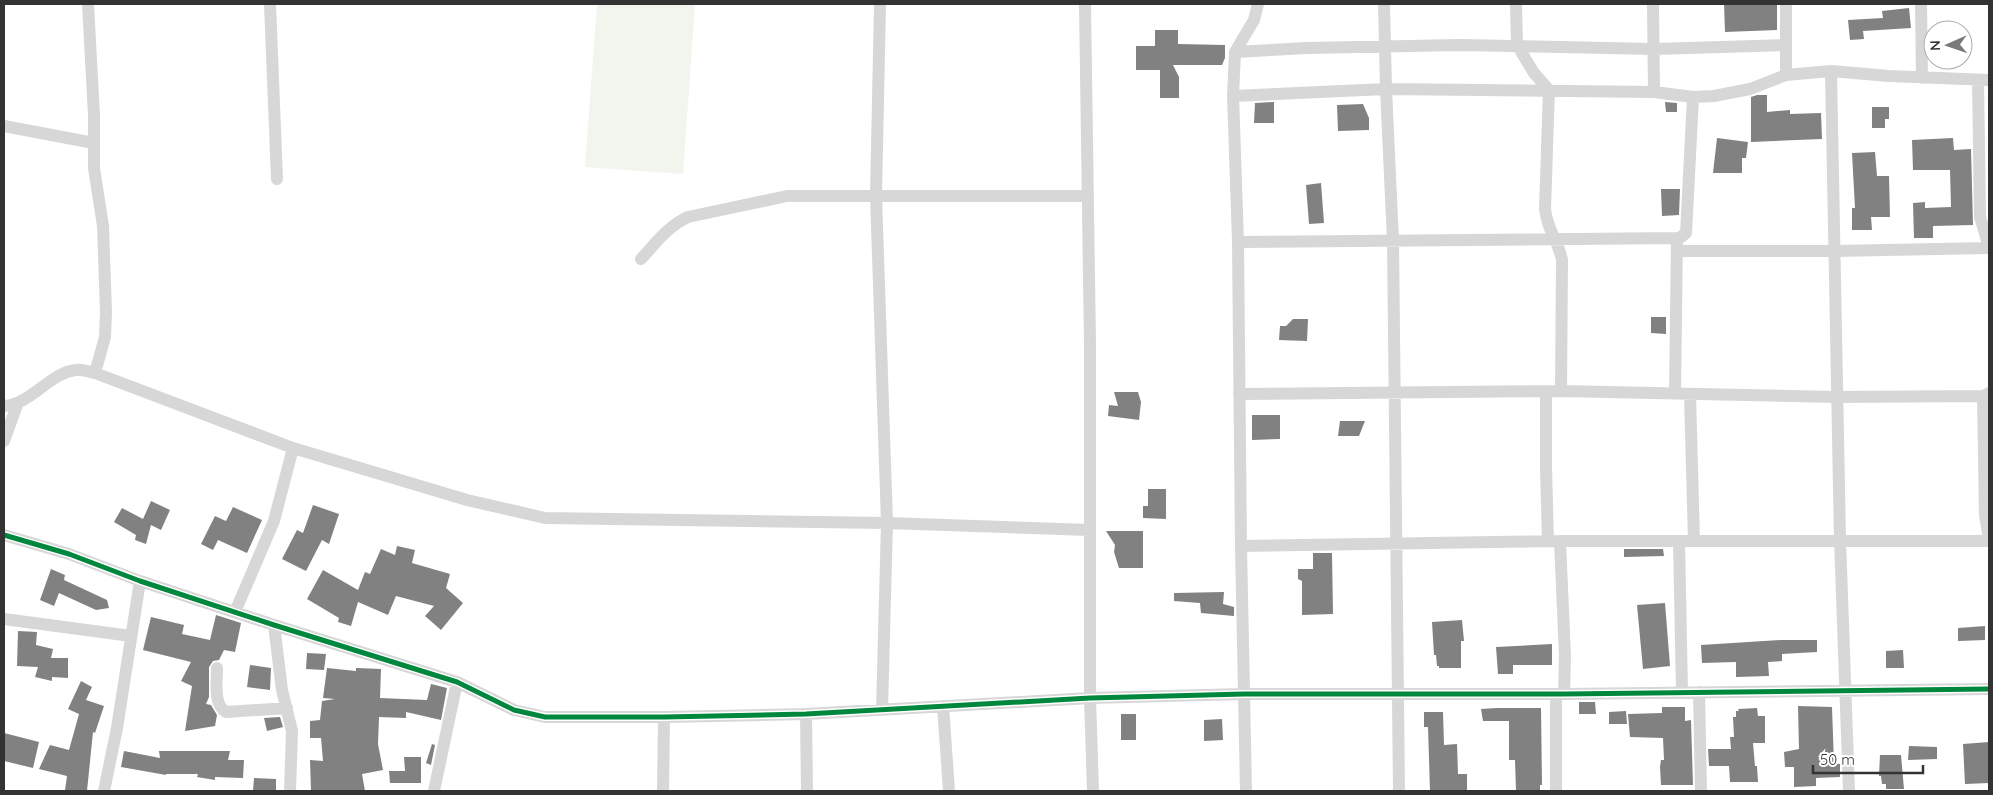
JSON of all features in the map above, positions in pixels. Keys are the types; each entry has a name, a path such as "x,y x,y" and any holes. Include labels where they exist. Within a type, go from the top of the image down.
{"street":[{"path":"88,4 94,168 103,226 106,312 105,337 95,373"},
{"path":"270,4 277,179"},
{"path":"880,4 876,196 887,523 882,710"},
{"path":"1085,4 1090,345 1090,698 1093,791"},
{"path":"1246,791 1240,546 1238,242 1233,96 1235,52 1254,20 1258,4"},
{"path":"1384,4 1393,241 1399,791"},
{"path":"1516,4 1517,45 1534,73 1549,90 1545,208 1546,222 1559,245 1562,260 1561,391"},
{"path":"1653,4 1654,92"},
{"path":"1786,4 1786,75"},
{"path":"1921,4 1922,78"},
{"path":"1235,52 1385,46 1517,45 1654,49 1786,45"},
{"path":"1233,96 1386,88 1654,92 1693,97 1735,93 1786,75 1832,71 1922,78 1984,80 1980,217 1989,248 1834,251 1678,251"},
{"path":"1832,71 1840,540 1849,791"},
{"path":"1238,242 1681,237 1686,233 1693,97"},
{"path":"4,126 94,143"},
{"path":"641,259 662,235 688,217 787,196 1088,196"},
{"path":"1675,393 1677,238"},
{"path":"4,406 17,405 47,384 69,372 75,370 95,373 294,448 468,500 545,518 887,523 1090,530"},
{"path":"1239,394 1395,394 1546,391 1837,397 1986,394 1985,515 1989,540 1554,541 1240,546"},
{"path":"1546,391 1554,541 1565,656 1560,694 1556,791"},
{"path":"1690,395 1694,541"},
{"path":"4,441 17,405"},
{"path":"236,612 274,521 294,448"},
{"path":"4,535 69,554 140,581 274,625 457,682 514,710 545,717 806,714 1090,698 1244,694 1560,694 1989,689"},
{"path":"1679,541 1682,692"},
{"path":"104,791 117,728 140,581"},
{"path":"4,619 131,636"},
{"path":"274,625 279,673 293,742 290,791"},
{"path":"216,668 218,700 221,709 226,712 286,708"},
{"path":"434,791 457,682"},
{"path":"1699,692 1701,791"},
{"path":"943,706 949,791"},
{"path":"806,714 807,791"},
{"path":"664,717 664,791"}],"shaded area":[{"path":"597,4 695,4 683,174 585,167"}],"building":[{"path":"1724,4 1777,4 1777,30 1725,32"},
{"path":"1909,8 1911,28 1863,31 1864,39 1850,40 1848,20 1883,18 1882,11"},
{"path":"1155,30 1178,30 1178,44 1225,45 1225,58 1222,65 1173,65 1179,77 1179,98 1160,98 1160,70 1136,70 1136,46 1155,46"},
{"path":"1767,95 1767,112 1790,110 1790,114 1821,113 1822,139 1751,142 1751,97"},
{"path":"1274,102 1274,123 1254,123 1255,103"},
{"path":"1665,102 1677,103 1677,112 1666,112"},
{"path":"1363,104 1369,118 1369,130 1338,131 1337,105"},
{"path":"1872,107 1889,107 1889,119 1885,119 1885,128 1872,128"},
{"path":"1717,138 1748,142 1746,158 1742,158 1742,173 1713,173"},
{"path":"1953,138 1954,150 1971,149 1973,225 1933,226 1933,238 1914,238 1913,203 1925,202 1925,208 1951,207 1950,170 1913,170 1912,140"},
{"path":"1875,152 1877,176 1889,176 1890,217 1871,217 1872,230 1852,230 1852,208 1855,208 1852,153"},
{"path":"1321,183 1324,223 1309,224 1306,185"},
{"path":"1661,189 1680,189 1679,215 1662,216"},
{"path":"1651,317 1666,317 1666,334 1651,333"},
{"path":"1293,319 1308,319 1307,341 1279,340 1280,326 1286,326"},
{"path":"1114,392 1138,392 1141,402 1139,420 1108,416 1109,405 1118,406"},
{"path":"1252,415 1280,415 1280,439 1252,440"},
{"path":"1340,421 1365,421 1359,436 1338,436"},
{"path":"1148,489 1166,489 1166,519 1143,518 1143,506 1148,506"},
{"path":"151,501 170,510 161,530 151,525 146,544 135,540 136,535 114,522 122,508 143,519"},
{"path":"313,505 339,514 329,544 322,540 306,571 282,559 297,530 303,533"},
{"path":"233,507 262,520 247,553 218,540 213,550 201,544 215,516 226,521"},
{"path":"1106,531 1143,531 1143,568 1119,568 1114,552 1115,545"},
{"path":"397,546 415,550 412,563 450,574 446,588 463,603 441,630 425,616 434,606 396,596 388,615 358,602 351,626 338,622 339,618 307,599 323,570 358,590 365,572 370,574 381,549 395,555"},
{"path":"1624,549 1663,549 1664,556 1624,557"},
{"path":"1313,553 1332,553 1333,614 1302,615 1302,581 1298,579 1298,569 1313,569"},
{"path":"51,569 65,575 64,580 107,600 109,608 96,610 59,593 54,606 40,600"},
{"path":"1224,592 1223,604 1234,607 1234,616 1201,613 1200,603 1174,601 1174,593"},
{"path":"1665,603 1670,666 1643,669 1637,605"},
{"path":"216,615 241,623 235,652 224,650 219,660 213,661 209,667 209,697 206,704 211,705 217,715 215,726 185,731 192,686 181,681 191,662 143,650 151,617 184,625 182,634 210,640"},
{"path":"1462,620 1464,641 1461,641 1461,668 1439,668 1436,655 1434,655 1432,622"},
{"path":"1985,626 1985,640 1958,641 1958,628"},
{"path":"18,631 37,632 36,645 53,649 51,658 68,658 68,678 52,677 52,681 35,677 38,667 17,666"},
{"path":"1781,640 1817,640 1817,652 1782,654 1782,661 1768,662 1769,676 1736,677 1736,662 1702,663 1701,645"},
{"path":"1552,644 1552,665 1513,665 1513,674 1498,674 1496,647"},
{"path":"1903,650 1904,668 1886,668 1886,651"},
{"path":"307,653 326,654 324,670 306,669"},
{"path":"250,665 271,668 270,690 247,687"},
{"path":"327,668 356,671 356,668 381,669 380,698 427,700 431,684 447,688 441,720 406,712 406,718 379,717 378,744 383,770 362,774 365,791 311,791 310,760 323,761 321,738 310,738 310,721 320,720 322,701 335,699 323,698"},
{"path":"81,681 92,687 86,700 104,706 95,733 93,732 87,791 65,790 67,776 39,769 50,745 69,750 79,714 68,709"},
{"path":"1579,702 1595,702 1596,714 1579,714"},
{"path":"1798,706 1832,707 1834,764 1840,764 1840,777 1816,778 1816,786 1794,787 1794,767 1785,767 1784,752 1799,749"},
{"path":"1662,707 1685,707 1685,721 1691,720 1693,785 1661,785 1660,767 1661,760 1664,760 1663,738 1630,737 1628,714 1662,713"},
{"path":"1541,708 1542,785 1540,785 1540,791 1516,791 1515,760 1509,760 1509,721 1483,721 1481,709"},
{"path":"1757,708 1758,716 1765,716 1765,743 1753,743 1758,782 1730,782 1729,766 1709,766 1708,749 1731,749 1730,737 1734,737 1733,717 1736,717 1736,711 1739,711 1738,709"},
{"path":"1626,711 1627,724 1609,724 1609,712"},
{"path":"1424,712 1443,712 1444,745 1457,744 1458,774 1467,774 1467,791 1430,791 1428,727 1424,727"},
{"path":"1121,714 1136,714 1136,740 1121,740"},
{"path":"280,717 283,727 267,731 264,718"},
{"path":"1222,719 1223,740 1204,741 1204,720"},
{"path":"4,733 39,742 33,768 4,761"},
{"path":"1989,742 1989,783 1965,784 1963,744"},
{"path":"432,744 435,745 431,765 426,763"},
{"path":"1909,746 1937,747 1937,759 1908,760"},
{"path":"124,751 160,758 159,751 230,751 228,760 244,760 243,778 215,777 215,780 197,777 198,774 166,775 121,767"},
{"path":"1880,755 1901,755 1904,789 1886,789 1886,784 1882,784 1881,776 1879,776"},
{"path":"404,757 421,757 421,783 390,783 389,771 405,771"},
{"path":"254,778 276,779 276,791 253,791"}],"cycle path":[{"path":"4,535 69,554 140,581 274,625 457,682 514,710 545,717 806,714 1090,698 1244,694 1564,694 1989,689"}]}
